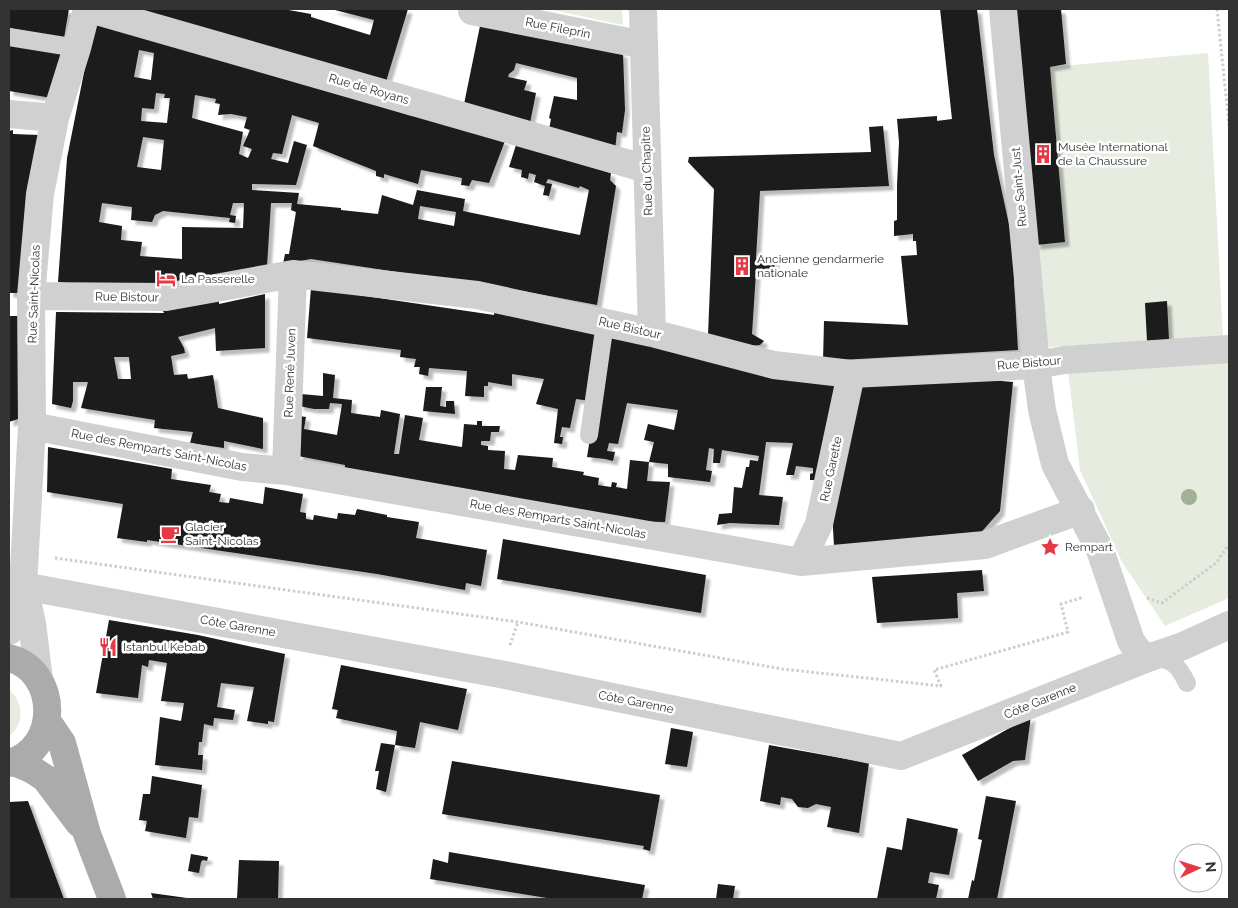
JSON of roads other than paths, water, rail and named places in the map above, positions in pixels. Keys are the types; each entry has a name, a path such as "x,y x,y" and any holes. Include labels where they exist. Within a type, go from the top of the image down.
{"main road":[{"path":"9,658 27,667 39,680 45,693 48,707 47,721 41,738 30,752 11,762"},
{"path":"47,721 62,742 88,834 112,899"},
{"path":"11,762 31,769 45,778 88,834"}],"street":[{"name":"Rue Saint-Nicolas","path":"9,631 23,586 32,426 32,296 40,194 55,118 88,9"},
{"name":"Rue de Royans","path":"88,9 647,169"},
{"name":"Rue du Chapitre","path":"643,9 652,333"},
{"name":"Rue Saint-Just","path":"1003,9 1036,365 1042,410 1055,464 1081,510 1100,550 1131,641 1138,651 1150,657"},
{"name":"Rue Fileprin","path":"472,11 644,46"},
{"path":"9,114 55,118"},
{"name":"Rue Bistour","path":"32,296 166,297 293,274 477,295 652,333 774,365 851,374 1036,365 1064,360 1229,349"},
{"name":"Rue René Juven","path":"286,471 293,274"},
{"name":"Rue Garette","path":"801,562 819,524 851,374"},
{"name":"Rue des Remparts Saint-Nicolas","path":"32,426 242,467 286,471 801,562 985,546 1081,510"},
{"name":"Rue Saint-Nicolas","path":"23,586 32,623 39,680"},
{"name":"Côte Garenne","path":"23,586 500,674 901,756 1150,657 1183,646 1229,624"}],"lane":[{"path":"9,37 77,48"},
{"path":"589,435 605,323"},
{"path":"1150,657 1174,663 1180,669 1187,683"}],"place":[{"name":"Musée International de la Chaussure","path":"1043,154"},
{"name":"Ancienne gendarmerie nationale","path":"742,266"},
{"name":"La Passerelle","path":"166,279"},
{"name":"Glacier Saint-Nicolas","path":"170,534"},
{"name":"Rempart","path":"1050,547"},
{"name":"Istanbul Kebab","path":"108,647"}]}
